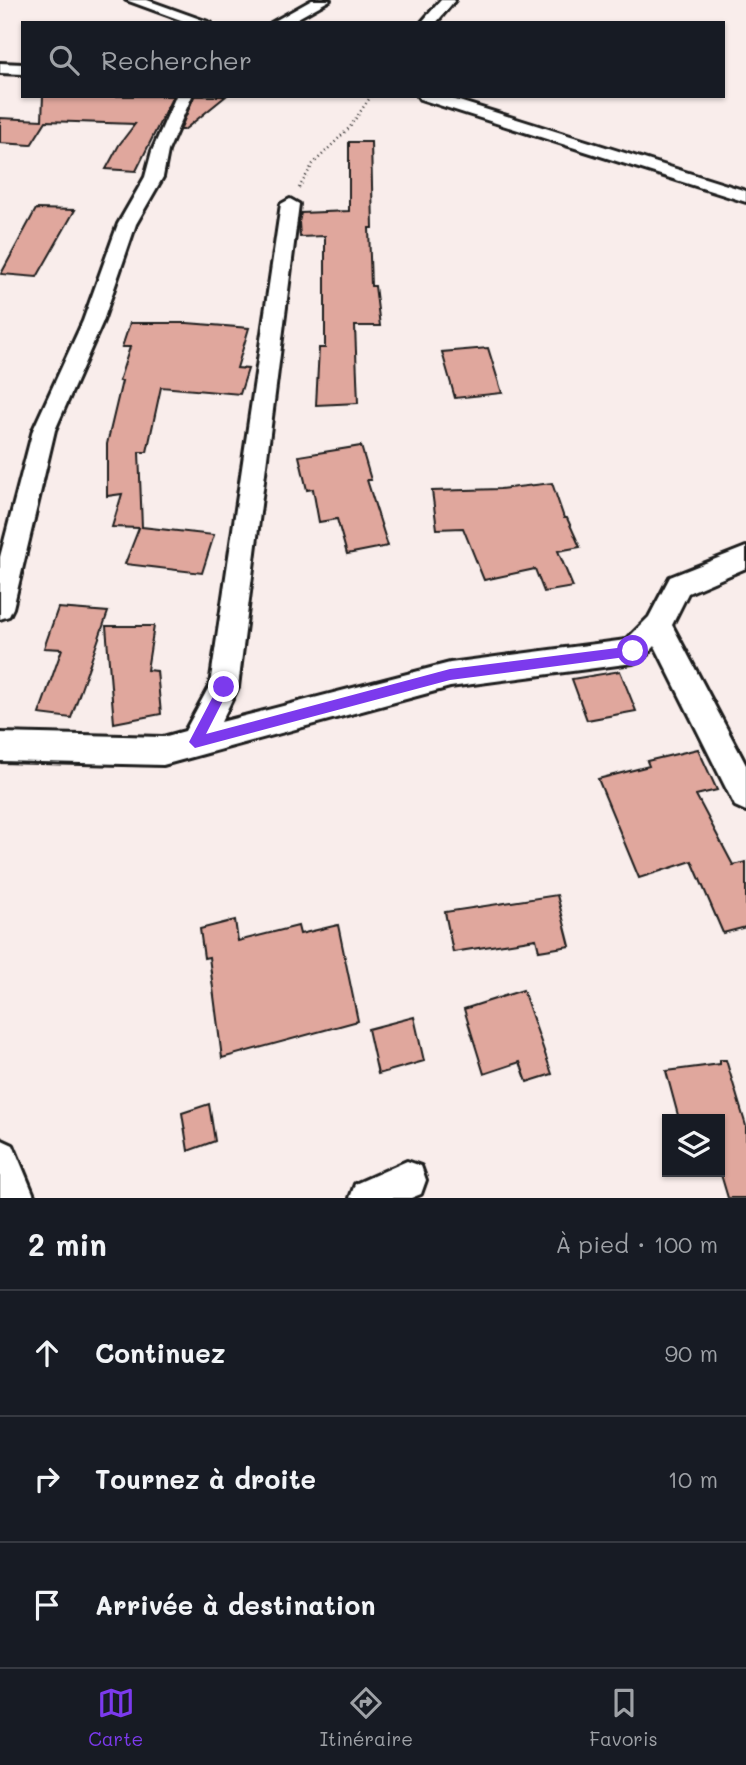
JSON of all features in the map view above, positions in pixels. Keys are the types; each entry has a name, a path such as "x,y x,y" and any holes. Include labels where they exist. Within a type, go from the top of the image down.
{"street":[{"path":"133,0 198,21"},
{"path":"282,21 323,0"},
{"path":"430,21 448,0"},
{"path":"0,68 21,69"},
{"path":"0,608 44,430 93,321 127,224 154,177 160,151 183,98"},
{"path":"432,98 746,197"},
{"path":"195,742 224,687 290,204"},
{"path":"0,747 163,751 450,675 633,651 658,625 679,585 746,557"},
{"path":"658,625 746,796"},
{"path":"0,1158 3,1174 16,1198"},
{"path":"369,1198 407,1180"}],"path":[{"path":"290,204 313,163 351,127 370,98"}],"building":[{"path":"43,98 172,98 136,171 106,169 135,124 46,121 31,145 0,143 0,118 42,120"},
{"path":"193,98 224,98 184,130 180,130"},
{"path":"349,142 371,142 371,286 375,286 380,326 355,326 358,403 316,405 319,348 325,348 325,236 300,237 299,222 301,213 349,211"},
{"path":"36,209 75,210 37,277 1,274"},
{"path":"130,323 187,323 249,328 237,368 248,369 240,394 161,387 147,452 139,452 142,527 214,535 202,573 125,564 139,528 112,527 122,494 107,496 107,444 122,381 119,381 130,347 122,347"},
{"path":"488,348 502,393 455,398 442,352"},
{"path":"361,446 371,480 367,480 388,546 347,554 337,519 319,522 313,489 307,490 299,456"},
{"path":"552,483 564,518 567,518 580,547 558,551 573,587 544,592 535,569 484,580 463,528 437,529 432,491 500,489"},
{"path":"58,608 108,612 71,718 39,714 62,649 44,648"},
{"path":"106,626 154,626 147,670 157,671 161,714 114,723"},
{"path":"620,671 636,711 587,720 572,679"},
{"path":"698,749 717,790 696,795 733,865 746,862 746,927 723,933 692,861 639,878 598,779 649,766 647,761"},
{"path":"557,895 570,946 539,951 536,939 453,952 445,912"},
{"path":"235,920 238,941 298,926 300,934 338,925 358,1021 222,1058 209,957 204,958 200,929"},
{"path":"523,990 552,1074 527,1082 520,1062 484,1074 464,1009"},
{"path":"414,1017 424,1061 378,1074 368,1029"},
{"path":"720,1060 726,1060 746,1126 746,1198 728,1198 722,1177 725,1177 725,1114 678,1114 666,1071 720,1064"},
{"path":"209,1104 215,1141 188,1151 182,1113"}],"route":[{"path":"224,687 195,742 450,675 633,651"}]}
